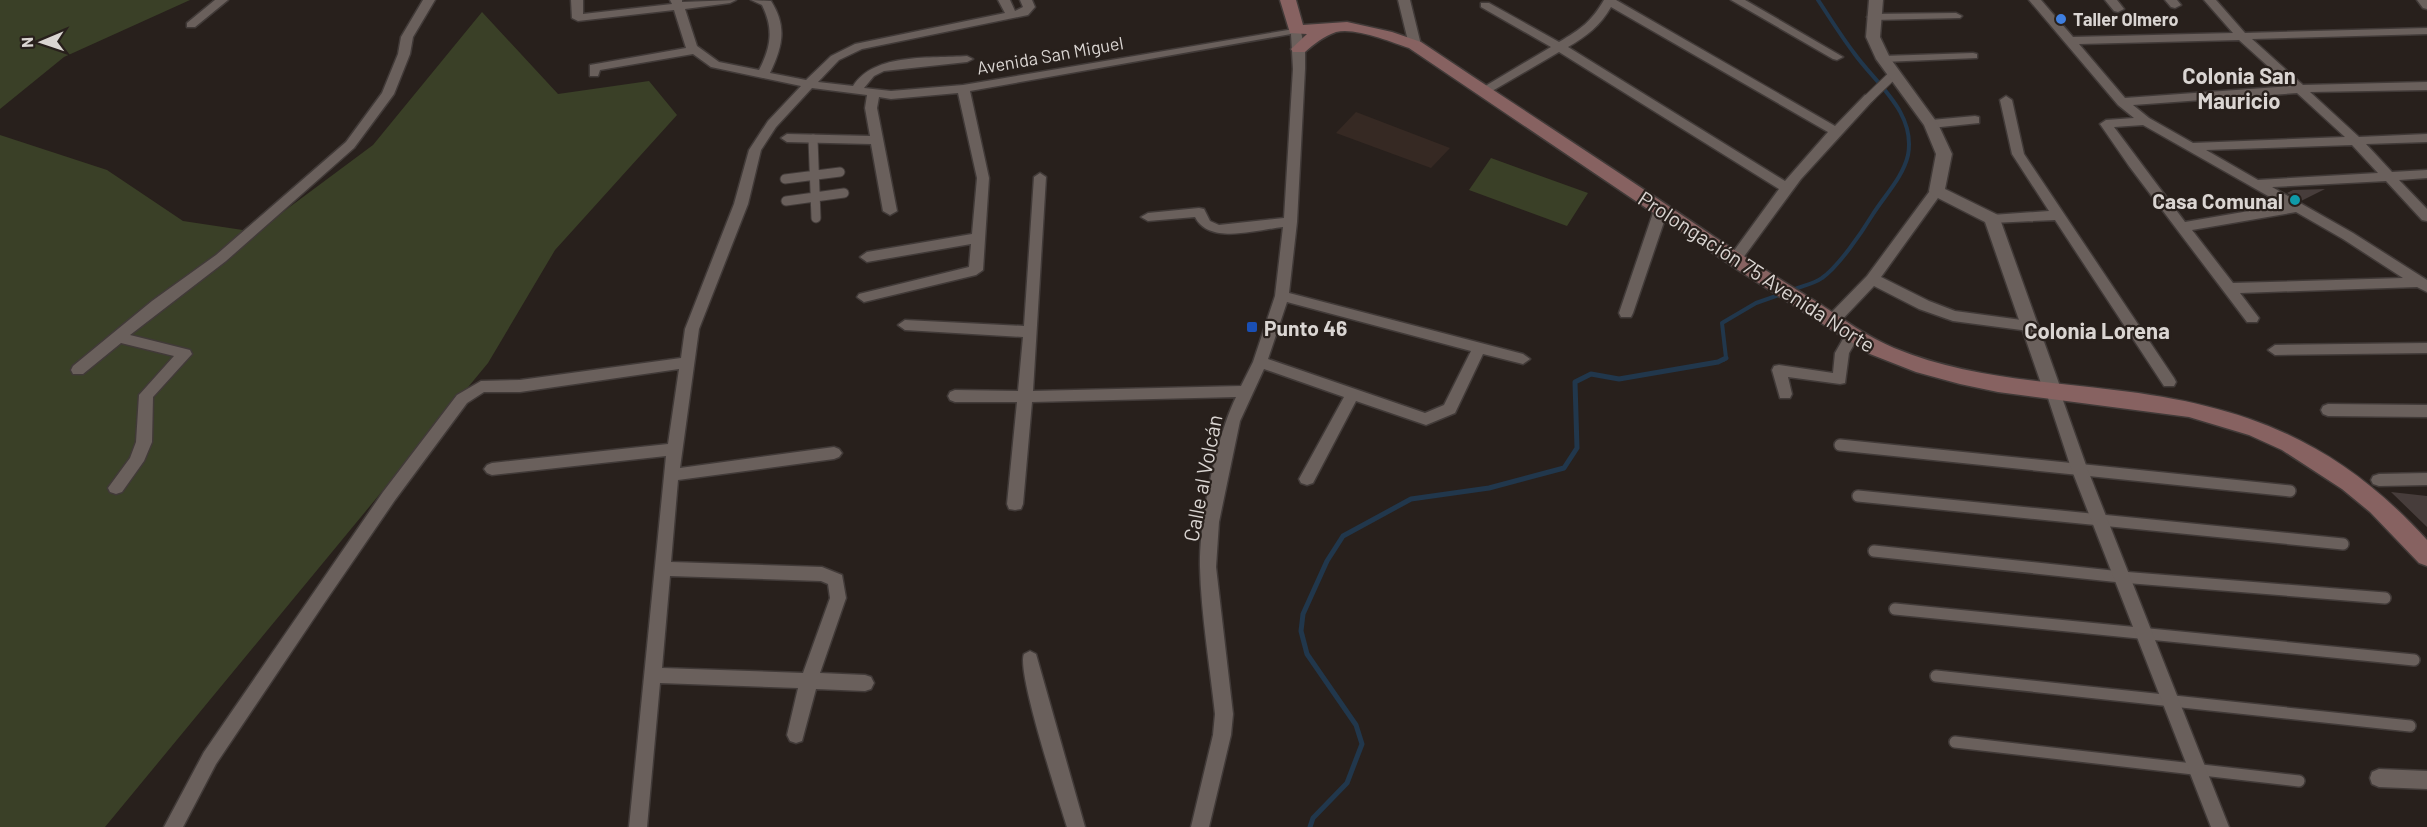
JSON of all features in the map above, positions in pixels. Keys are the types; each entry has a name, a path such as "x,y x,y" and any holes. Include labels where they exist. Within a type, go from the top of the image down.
{"main road":[{"path":"1290,0 1313,15 1341,28"},
{"name":"Calle al Volcán","path":"1290,0 1296,30"},
{"path":"1299,49 1313,37 1341,28"},
{"name":"Prolongación 75 Avenida Norte","path":"1296,30 1341,28 1386,35 1415,45 1772,284 1852,336 1887,353 1922,366 1966,378 2053,392 2188,408 2238,423 2279,440 2349,481 2390,516 2427,556"}],"street":[{"path":"191,25 222,0"},
{"path":"78,370 221,258 350,145 388,94 404,54 407,37 429,0"},
{"path":"577,0 578,18 677,2 730,0"},
{"path":"757,0 767,3 775,17 778,32 777,46 763,75"},
{"path":"1004,0 1012,16"},
{"path":"638,827 671,475 692,329 741,204 755,150 772,124 835,58 859,46 1024,13 1029,7 1026,0"},
{"path":"1404,0 1415,45"},
{"path":"1737,0 1837,57"},
{"path":"1823,317 1872,279 1937,191 1944,154 1931,124 1890,78 1873,37 1876,0"},
{"path":"2035,0 2122,102 2145,121 2348,236 2421,281"},
{"path":"2210,0 2242,36 2354,139 2427,217"},
{"path":"2423,0 2427,6"},
{"path":"1483,91 1585,32 1598,20 1610,1 1835,132"},
{"path":"677,2 692,48 696,50"},
{"path":"1485,6 1560,47 1787,188"},
{"path":"1873,17 1956,16"},
{"name":"Avenida San Miguel","path":"696,50 715,64 809,84 891,95 963,89 1296,30"},
{"name":"Calle al Volcán","path":"1200,827 1222,735 1224,714 1208,567 1211,522 1232,421 1260,362 1282,296 1290,222 1299,49 1296,30"},
{"path":"2070,41 2427,31"},
{"path":"594,73 594,67 696,50"},
{"path":"1883,59 1973,56"},
{"path":"857,90 872,72 885,68 967,59"},
{"path":"1734,259 1744,250 1787,188 1835,132 1890,78"},
{"path":"2122,102 2302,90 2427,86"},
{"path":"864,297 976,270 983,177 963,89"},
{"path":"874,92 871,108 890,211"},
{"path":"2006,100 2018,154 2169,381"},
{"path":"1931,124 1975,120"},
{"path":"2145,121 2106,124 2252,318"},
{"path":"787,138 878,140"},
{"path":"2191,147 2427,138"},
{"path":"813,139 816,218"},
{"path":"785,179 840,172"},
{"path":"2254,184 2427,174"},
{"path":"1015,504 1031,332 1040,177"},
{"path":"1937,191 1992,219 2060,215"},
{"path":"786,201 844,193"},
{"path":"2183,227 2295,208"},
{"path":"1626,313 1661,210"},
{"path":"1148,217 1198,212 1205,224 1217,230 1290,222"},
{"path":"1992,219 2079,468 2220,827"},
{"path":"867,257 978,238"},
{"path":"1872,279 1924,305 1953,316 2029,326"},
{"path":"2229,288 2350,286 2421,281"},
{"path":"1282,296 1523,359"},
{"path":"905,325 1031,332"},
{"path":"1785,394 1779,370 1840,379 1842,353 1852,336"},
{"path":"116,488 136,461 144,442 146,395 185,354 118,337"},
{"path":"1260,362 1426,419 1450,409 1479,348"},
{"path":"2275,350 2427,348"},
{"path":"173,827 210,758 306,615 389,496 462,399 481,387 519,386 688,362"},
{"path":"955,396 1026,397 1246,391"},
{"path":"1307,479 1352,395"},
{"path":"2328,410 2427,411"},
{"path":"1840,445 2290,491"},
{"path":"492,469 675,449"},
{"path":"671,475 834,453"},
{"path":"2379,480 2427,479"},
{"path":"1858,496 2343,544"},
{"path":"1874,551 2121,577 2385,598"},
{"path":"662,569 822,574 836,580 838,598 809,681 796,735"},
{"path":"1895,609 2414,660"},
{"path":"1030,659 1036,693 1076,827"},
{"path":"652,675 865,683"},
{"path":"1936,676 2410,726"},
{"path":"1955,742 2299,781"},
{"path":"2379,778 2427,780"}],"shaded area":[{"path":"1356,112 1450,148 1431,168 1336,133"}],"green space":[{"path":"0,0 190,0 64,57 0,109"},
{"path":"482,12 558,94 649,81 677,115 555,250 488,363 105,827 0,827 0,135 107,170 183,221 256,232 373,145"},
{"path":"1491,158 1588,193 1567,226 1469,190"}],"building":[{"name":"Casa Comunal","path":"2325,189 2301,201 2287,193 2293,190"},
{"path":"2391,492 2427,496 2427,527"}],"waterway":[{"path":"1792,290 1822,278 1843,257 1898,178 1908,155 1909,140 1900,112 1849,47 1818,0"},
{"path":"1726,358 1722,323 1756,303 1782,294"},
{"path":"1310,827 1313,818 1347,783 1362,744 1356,725 1307,654 1301,631 1303,614 1327,561 1343,536 1411,499 1489,488 1564,468 1577,448 1575,382 1591,374 1619,379 1718,362 1726,358"}],"place":[{"name":"Taller Olmero","path":"2061,19"},
{"name":"Casa Comunal","path":"2295,200"},
{"name":"Punto 46","path":"1252,327"}],"district":[{"name":"Colonia San Mauricio","path":"2239,88"},
{"name":"Colonia Lorena","path":"2097,330"}]}
